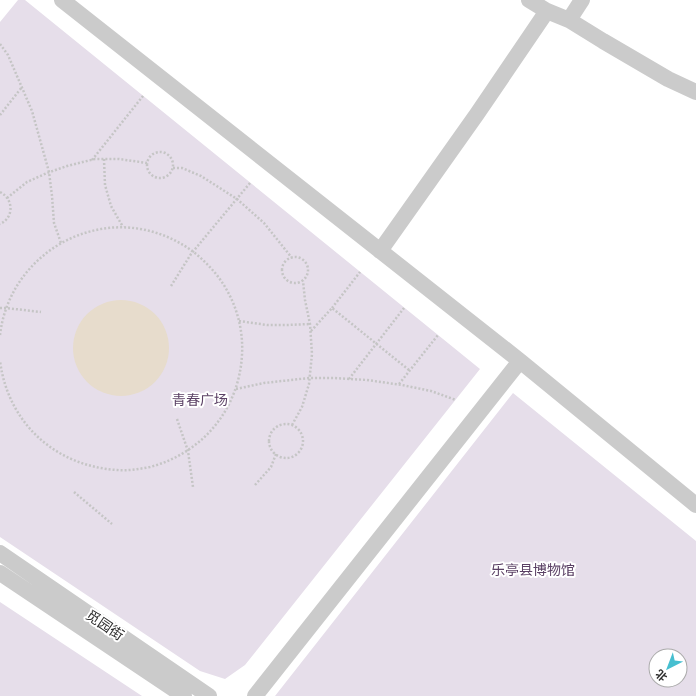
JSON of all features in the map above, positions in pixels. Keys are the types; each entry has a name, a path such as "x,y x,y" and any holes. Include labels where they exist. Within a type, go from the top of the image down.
{"street":[{"path":"62,0 520,361 696,505"},
{"path":"569,20 582,0"},
{"path":"532,1 547,11 569,20 668,79 696,92"},
{"path":"380,251 477,114 547,11"},
{"path":"255,696 520,361"},
{"name":"觅园街","path":"0,554 209,696"},
{"name":"觅园街","path":"0,574 184,696"}],"path":[{"path":"0,44 8,55 32,111 49,172 54,223 61,243"},
{"path":"0,115 22,87"},
{"path":"91,160 143,96"},
{"path":"157,152 168,154 172,158 173,168 168,176 158,178 150,173 147,168 148,158 157,152"},
{"path":"104,159 105,185 111,206 123,227"},
{"path":"7,198 27,182 49,172 91,160 119,159 147,163"},
{"path":"173,168 182,168 201,176 237,198 264,223 292,258"},
{"path":"171,286 193,251 250,183"},
{"path":"0,192 7,198 11,209 10,215 0,224"},
{"path":"0,335 6,308 11,296 24,275 41,257 61,243 85,232 123,227 148,230 160,234 183,244 202,259 219,277 231,298 239,321 242,335 242,349 240,369 235,390 230,403 214,427 188,451 156,465 130,470 117,470 88,466 60,454 47,445 24,422 16,410 4,384 0,361"},
{"path":"292,425 302,407 309,378 312,354 311,331 303,282 309,269 307,264 298,257 287,260 282,269 285,279 294,284 303,282"},
{"path":"311,331 332,308 360,272"},
{"path":"0,308 41,312"},
{"path":"332,308 409,370"},
{"path":"348,379 404,308"},
{"path":"239,321 267,325 310,324"},
{"path":"398,384 438,335"},
{"path":"235,390 264,383 309,378 348,379 398,384 431,391 456,400"},
{"path":"177,419 188,451 193,487"},
{"path":"286,424 297,428 301,433 302,439 300,450 292,457 286,458 280,457 276,454 269,445 269,439 274,428 286,424"},
{"path":"255,485 271,467 276,454"},
{"path":"74,492 112,524"}],"green space":[{"name":"青春广场","path":"18,0 25,0 480,369 245,665 225,679 200,671 0,537 0,22"},
{"name":"乐亭县博物馆","path":"513,393 696,541 696,696 275,696"},
{"path":"0,602 142,696 0,696"}],"shaded area":[{"path":"121,300 139,304 148,308 155,314 161,321 165,330 169,348 165,366 161,375 155,382 148,388 139,392 121,396 103,392 94,388 87,382 81,375 77,366 73,348 77,330 81,321 87,314 94,308 103,304"}]}
